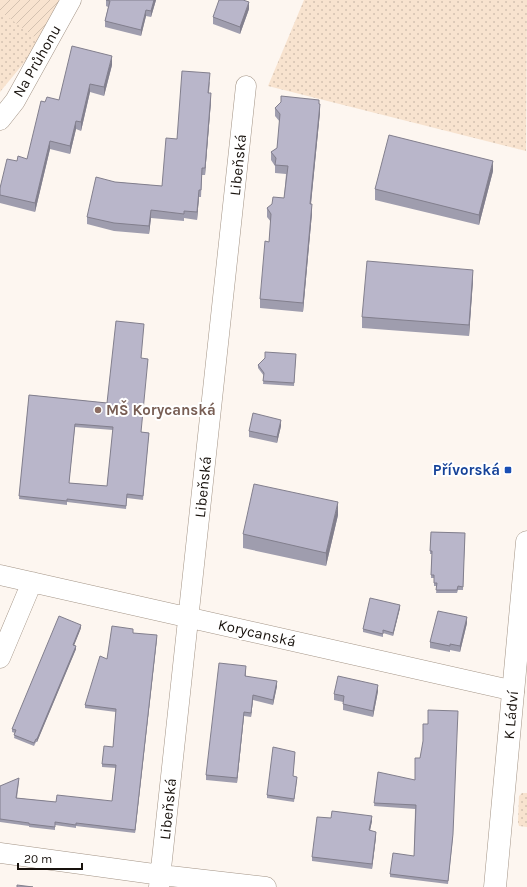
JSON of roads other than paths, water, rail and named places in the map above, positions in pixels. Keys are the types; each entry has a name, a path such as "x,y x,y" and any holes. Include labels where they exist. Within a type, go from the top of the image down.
{"street":[{"name":"Na Průhonu","path":"0,120 15,101 71,0"},
{"name":"Libeňská","path":"160,881 246,86"},
{"name":"K Ládví","path":"495,887 525,594 527,542"},
{"name":"Korycanská","path":"0,575 514,691"},
{"path":"0,658 32,582"},
{"path":"0,853 160,881 266,887"}],"place":[{"name":"MŠ Korycanská","path":"98,410"},
{"name":"Přívorská","path":"508,470"}]}
